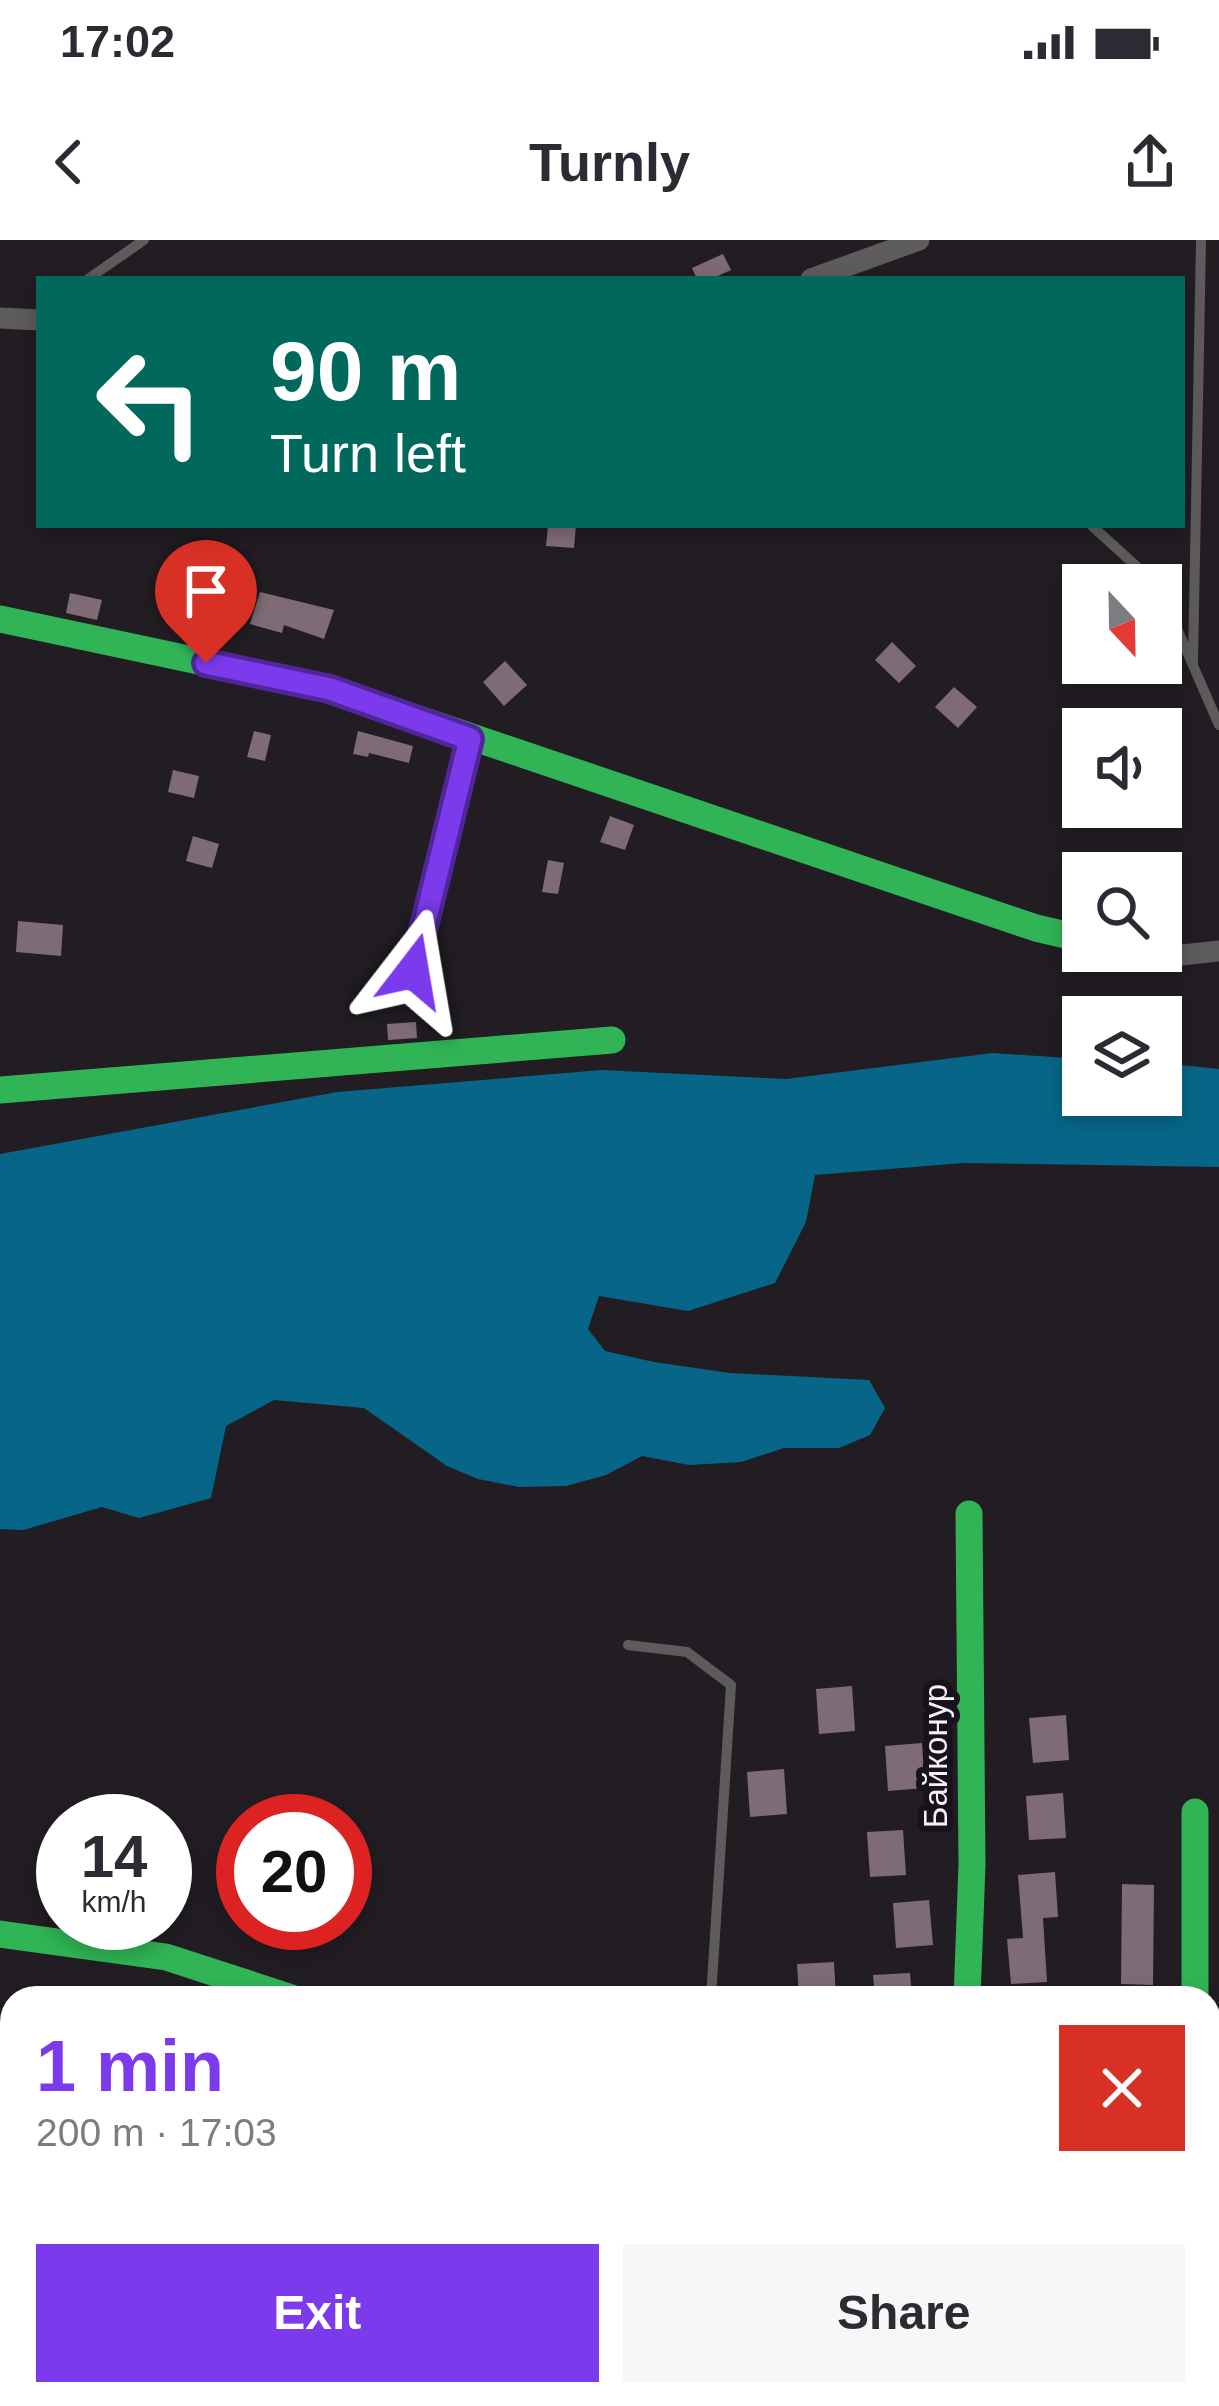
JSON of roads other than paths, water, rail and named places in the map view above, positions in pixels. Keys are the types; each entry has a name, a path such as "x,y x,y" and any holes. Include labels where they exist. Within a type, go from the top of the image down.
{"street":[{"path":"838,275 919,240"},
{"path":"0,318 36,320"},
{"path":"0,619 330,689 1062,934"},
{"path":"1182,955 1219,951"},
{"path":"0,1090 612,1040"},
{"name":"Байконур","path":"968,1986 969,1514"},
{"path":"1195,1812 1195,1986"},
{"path":"0,1934 166,1957 255,1986"}],"lane":[{"path":"92,276 144,240"},
{"path":"1193,662 1201,240"},
{"path":"1094,528 1133,564"},
{"path":"1182,638 1219,724"},
{"path":"413,971 470,739"},
{"path":"628,1645 687,1652 731,1685 712,1986"}],"water":[{"path":"993,1053 1062,1058 1062,1116 1182,1116 1182,1065 1219,1069 1219,1167 963,1163 815,1175 806,1222 775,1283 688,1311 599,1296 588,1329 605,1351 730,1373 869,1380 885,1408 870,1435 839,1448 784,1448 741,1462 689,1465 642,1456 606,1475 566,1486 519,1487 478,1479 447,1466 364,1408 274,1400 226,1426 211,1498 139,1518 102,1507 23,1530 0,1529 0,1154 337,1092 602,1070 786,1079"}]}
